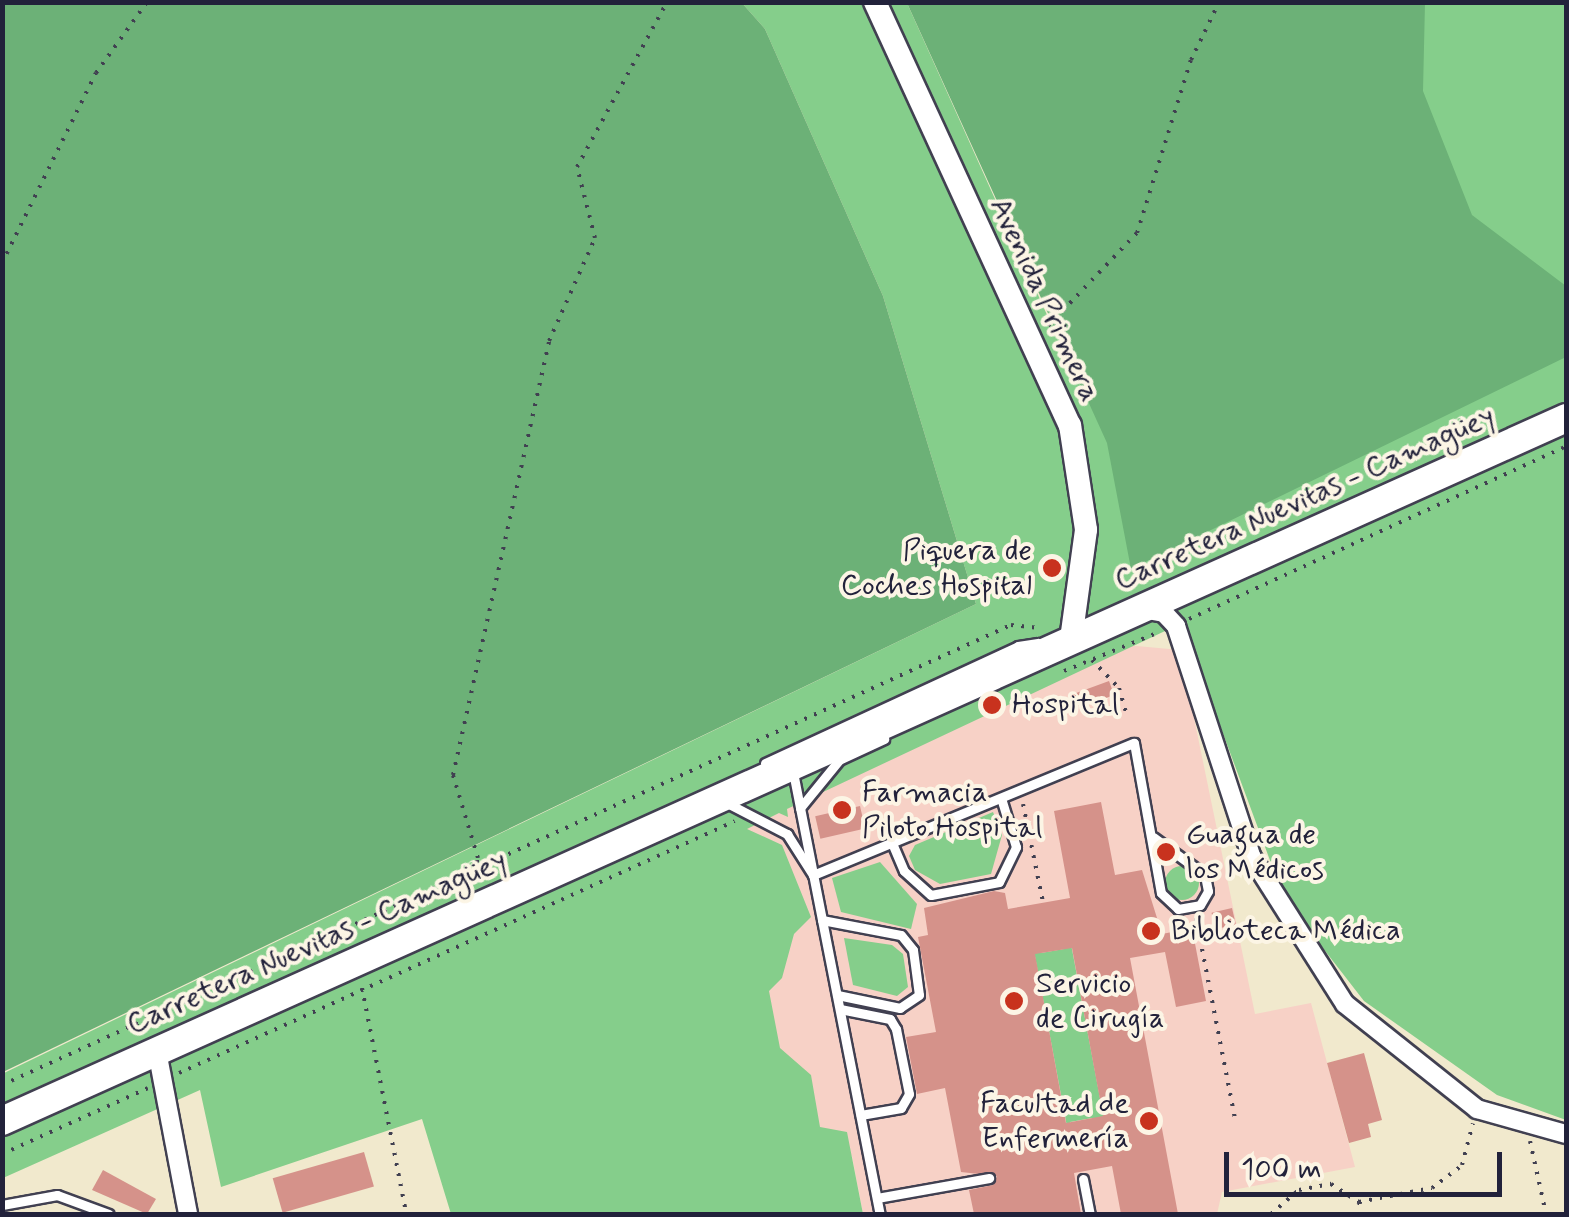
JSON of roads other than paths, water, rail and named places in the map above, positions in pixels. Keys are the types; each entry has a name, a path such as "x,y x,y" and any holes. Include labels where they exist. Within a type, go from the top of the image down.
{"highway":[{"name":"Carretera Nuevitas - Camagüey","path":"2,1120 861,734 1071,630 1141,609 1566,418"}],"main road":[{"name":"Avenida Primera","path":"876,2 1070,425 1086,530 1071,630"}],"street":[{"path":"1141,609 1164,613 1176,626 1250,856 1345,1004 1477,1109 1566,1134"},
{"path":"158,1051 166,1079 182,1212"}],"lane":[{"path":"839,760 1026,673 1071,630"},
{"name":"Carretera Nuevitas - Camagüey","path":"657,826 691,797 1018,646 1071,630"},
{"path":"800,808 861,734"},
{"path":"814,875 1134,742 1164,900 1193,908 1205,898 1206,876 1153,837"},
{"path":"792,765 880,1214"},
{"path":"892,843 904,871 931,895 999,882 1016,847 1000,798"},
{"path":"716,799 764,818 788,834 814,875"},
{"path":"822,920 902,935 914,950 919,996 900,1008 837,996"},
{"path":"840,1009 890,1019 896,1029 909,1094 901,1108 861,1115"},
{"path":"877,1198 989,1178"},
{"path":"1083,1179 1090,1214"},
{"path":"2,1205 57,1195 109,1214"}],"place":[{"name":"Piquera de Coches Hospital","path":"1052,568"},
{"name":"Hospital","path":"992,705"},
{"name":"Farmacia Piloto Hospital","path":"842,810"},
{"name":"Guagua de los Médicos","path":"1166,852"},
{"name":"Biblioteca Médica","path":"1151,931"},
{"name":"Servicio de Cirugía","path":"1014,1001"},
{"name":"Facultad de Enfermería","path":"1149,1121"}]}
